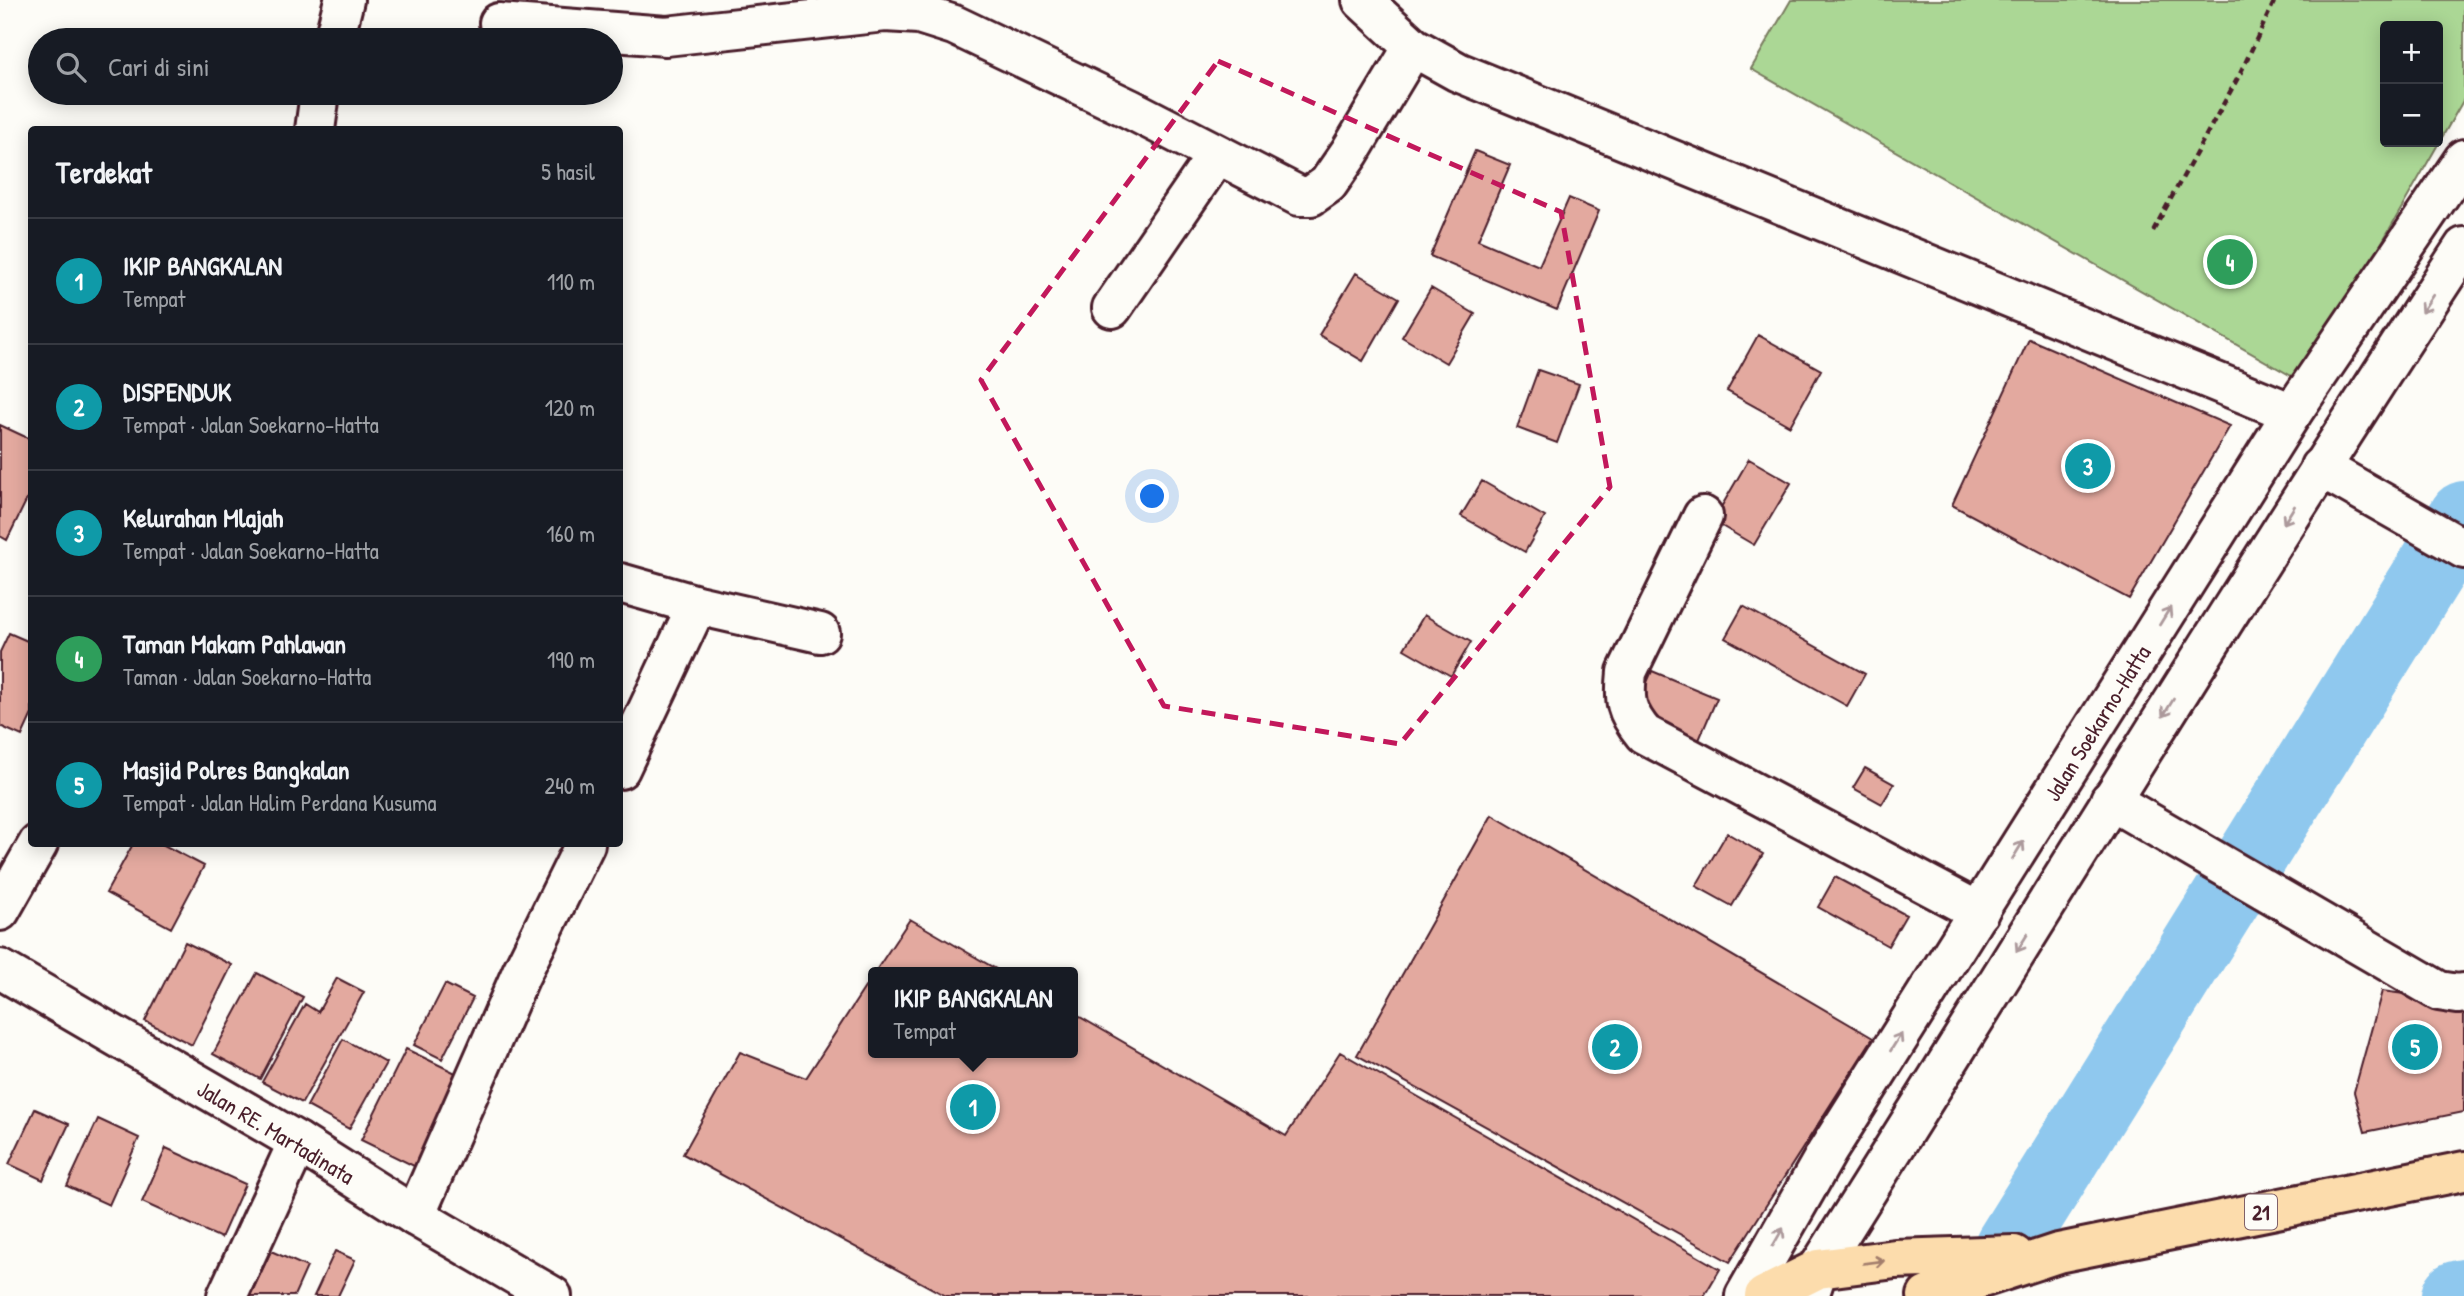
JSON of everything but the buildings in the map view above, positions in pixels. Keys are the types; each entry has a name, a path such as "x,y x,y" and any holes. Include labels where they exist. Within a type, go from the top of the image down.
{"highway":[{"name":"21","path":"1927,1296 2058,1253 2464,1171"},
{"name":"21","path":"1764,1296 1895,1259 2058,1253"}],"street":[{"path":"337,28 344,0"},
{"path":"1362,0 1413,47 1458,72 2292,413"},
{"path":"623,33 666,36 885,12 919,14 954,25 1130,109 1299,197 1311,196 1328,184 1413,47"},
{"path":"499,23 563,28"},
{"path":"315,126 316,105"},
{"path":"1111,308 1217,155"},
{"name":"Jalan Soekarno-Hatta","path":"1745,1296 1826,1152 2292,413 2463,165"},
{"path":"1814,1283 2110,800 2320,467 2464,247"},
{"path":"2320,467 2464,549"},
{"path":"1703,516 1627,672 1625,693 1631,718 1644,734 1979,912"},
{"path":"623,584 696,605 820,633"},
{"path":"623,763 696,605"},
{"path":"2110,800 2439,991 2464,993"},
{"path":"0,911 36,847"},
{"path":"415,1216 521,974 583,847"},
{"name":"Jalan RE. Martadinata","path":"0,968 298,1142 415,1216 552,1296"},
{"path":"227,1296 298,1142"}],"path":[{"path":"2153,231 2239,74 2275,0"}],"highlighted area":[{"path":"1218,61 1561,212 1610,487 1400,744 1164,706 981,380"}],"green space":[{"path":"1791,0 2464,0 2464,99 2443,136 2443,21 2380,21 2380,147 2437,147 2302,382 1751,69"}],"waterway":[{"path":"2009,1247 2464,516"},
{"path":"2456,1296 2464,1294"}],"place":[{"name":"Taman Makam Pahlawan","path":"2230,262"},
{"name":"Kelurahan Mlajah","path":"2088,466"},
{"name":"DISPENDUK","path":"1615,1047"},
{"name":"Masjid Polres Bangkalan","path":"2415,1047"},
{"name":"IKIP BANGKALAN","path":"973,1107"}]}
